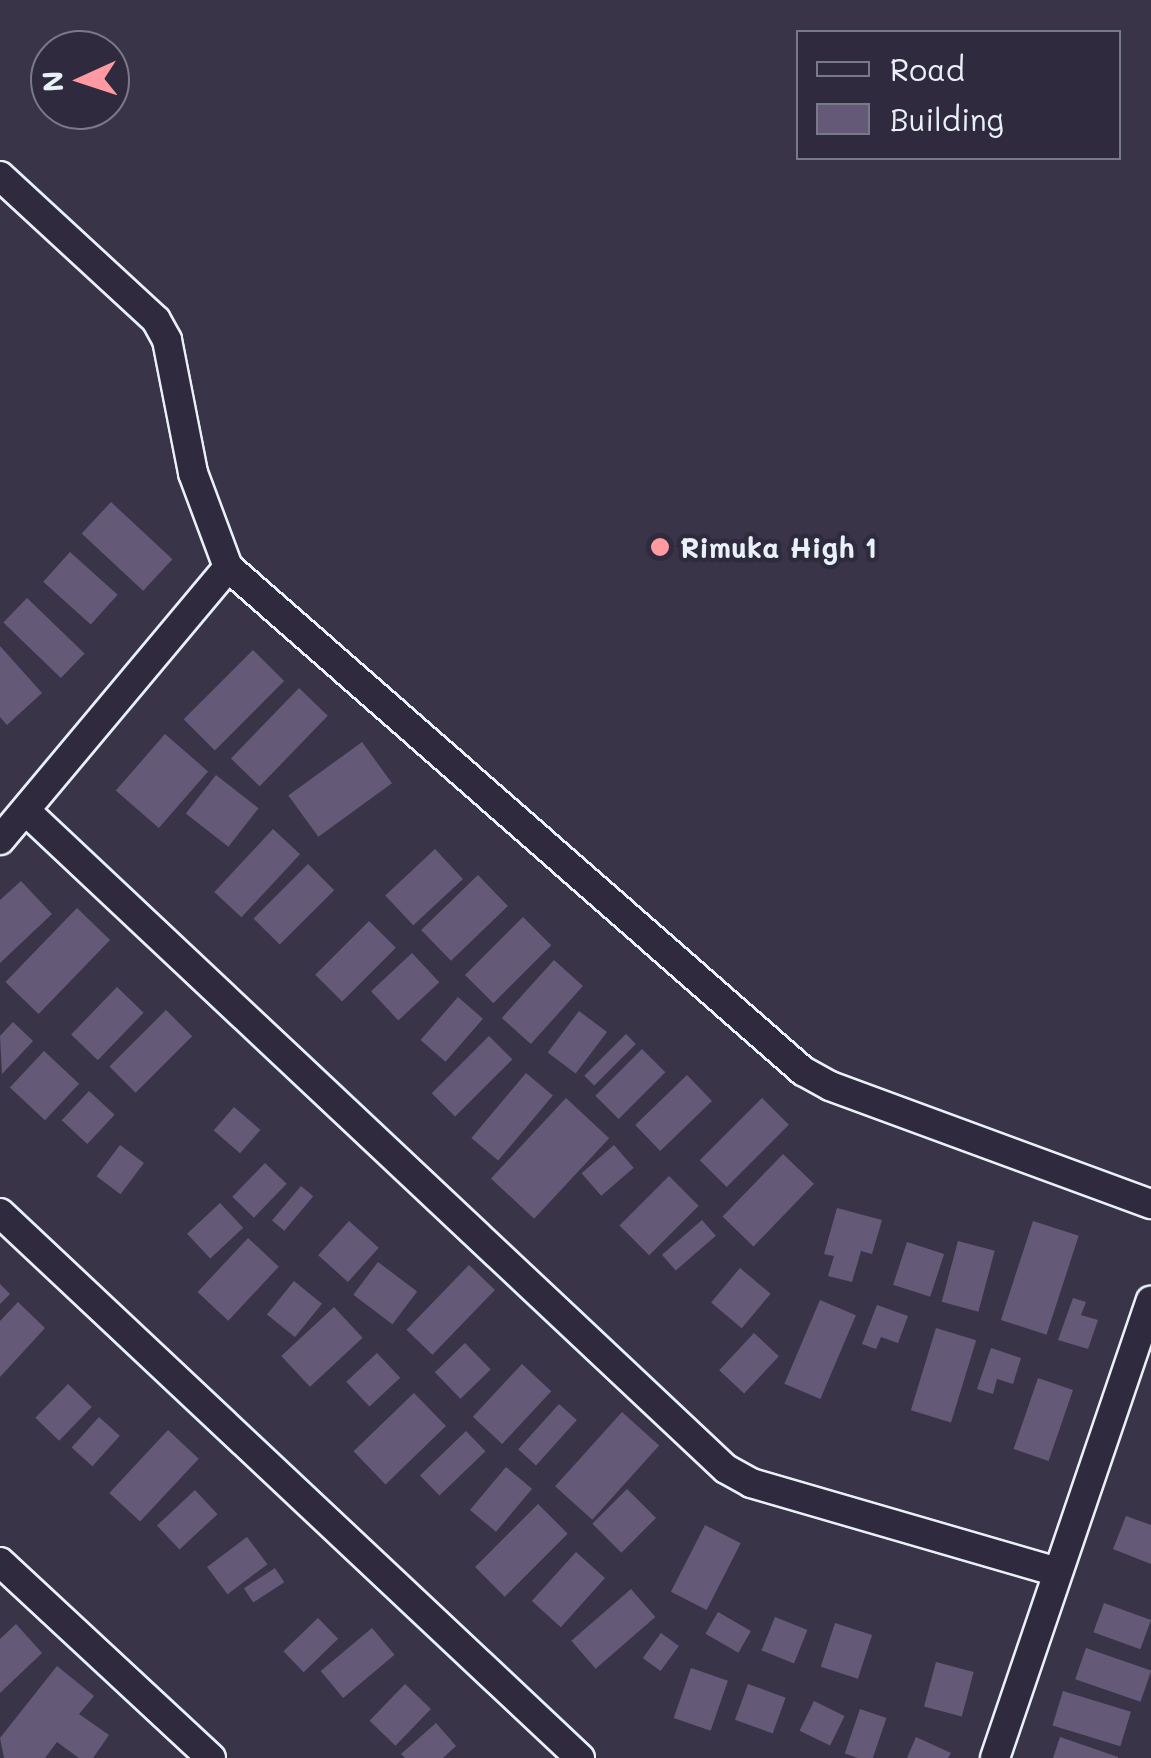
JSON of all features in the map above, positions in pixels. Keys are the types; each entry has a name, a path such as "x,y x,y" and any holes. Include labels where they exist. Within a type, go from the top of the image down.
{"street":[{"path":"0,176 156,320 167,340 193,472 228,567 804,1070 830,1086 1151,1204"},
{"path":"0,840 28,812 228,567"},
{"path":"28,812 726,1469 752,1483 1057,1572"},
{"path":"0,1213 580,1758"},
{"path":"995,1758 1151,1301"},
{"path":"0,1562 212,1758"}],"building":[{"path":"111,502 172,559 143,591 82,533"},
{"path":"70,552 118,595 91,625 43,582"},
{"path":"27,598 85,654 61,678 3,622"},
{"path":"0,646 42,693 7,725 0,717"},
{"path":"253,650 284,681 215,750 184,719"},
{"path":"299,688 328,716 260,786 231,758"},
{"path":"165,734 208,771 159,828 116,791"},
{"path":"362,742 392,783 318,837 288,795"},
{"path":"216,775 259,808 228,847 186,814"},
{"path":"273,829 300,854 241,917 214,892"},
{"path":"435,849 463,879 413,925 385,895"},
{"path":"308,864 334,890 280,945 254,918"},
{"path":"478,875 508,906 451,961 421,930"},
{"path":"21,881 52,914 0,963 0,900"},
{"path":"77,908 110,940 39,1014 5,982"},
{"path":"523,917 551,945 493,1003 465,975"},
{"path":"369,921 396,948 342,1002 315,975"},
{"path":"412,953 439,982 398,1020 371,991"},
{"path":"554,960 583,986 531,1044 502,1018"},
{"path":"117,987 144,1013 98,1060 71,1034"},
{"path":"458,997 483,1019 446,1062 421,1040"},
{"path":"166,1010 192,1036 136,1093 109,1067"},
{"path":"579,1011 607,1032 576,1074 548,1053"},
{"path":"13,1022 33,1041 2,1074 0,1036"},
{"path":"626,1034 636,1044 594,1086 584,1076"},
{"path":"489,1036 512,1059 455,1117 432,1093"},
{"path":"642,1049 665,1072 619,1119 595,1096"},
{"path":"44,1051 79,1084 45,1120 10,1088"},
{"path":"526,1073 553,1095 498,1161 471,1138"},
{"path":"687,1075 712,1101 660,1151 635,1125"},
{"path":"89,1091 115,1115 87,1144 62,1120"},
{"path":"566,1098 609,1138 534,1219 491,1178"},
{"path":"762,1098 789,1125 727,1187 700,1160"},
{"path":"234,1107 260,1130 240,1153 214,1130"},
{"path":"120,1145 144,1163 120,1194 97,1176"},
{"path":"614,1145 634,1168 601,1196 582,1173"},
{"path":"783,1154 814,1184 753,1246 723,1217"},
{"path":"265,1163 287,1184 254,1218 232,1197"},
{"path":"669,1176 699,1206 649,1255 620,1225"},
{"path":"301,1186 313,1196 284,1231 272,1220"},
{"path":"220,1203 243,1228 210,1259 187,1234"},
{"path":"837,1208 882,1220 872,1254 861,1251 852,1282 828,1276 834,1256 824,1254"},
{"path":"702,1220 716,1236 676,1271 662,1255"},
{"path":"349,1221 379,1248 348,1282 318,1255"},
{"path":"1033,1221 1079,1236 1047,1335 1001,1320"},
{"path":"248,1238 279,1267 228,1321 198,1292"},
{"path":"958,1241 995,1251 978,1312 942,1302"},
{"path":"907,1242 944,1254 930,1297 893,1285"},
{"path":"378,1262 417,1291 392,1324 353,1295"},
{"path":"469,1265 495,1290 432,1355 406,1330"},
{"path":"740,1268 771,1294 742,1328 711,1302"},
{"path":"294,1281 322,1304 295,1337 267,1314"},
{"path":"0,1284 10,1294 0,1304"},
{"path":"1073,1298 1086,1302 1081,1315 1098,1320 1088,1349 1058,1340"},
{"path":"820,1300 856,1315 820,1399 784,1384"},
{"path":"18,1302 45,1328 0,1377 0,1321"},
{"path":"877,1305 908,1316 898,1343 881,1337 876,1349 862,1344"},
{"path":"334,1307 363,1338 310,1387 281,1356"},
{"path":"936,1328 976,1340 951,1423 911,1410"},
{"path":"754,1333 779,1356 744,1393 719,1370"},
{"path":"465,1343 491,1370 460,1399 435,1372"},
{"path":"991,1348 1021,1358 1013,1384 997,1379 993,1394 977,1389"},
{"path":"377,1353 400,1378 369,1407 346,1382"},
{"path":"522,1364 551,1391 502,1444 473,1417"},
{"path":"1038,1378 1073,1390 1049,1461 1014,1449"},
{"path":"68,1384 92,1407 59,1441 35,1418"},
{"path":"414,1393 446,1426 386,1484 354,1451"},
{"path":"559,1404 577,1420 536,1465 518,1449"},
{"path":"622,1412 659,1445 592,1520 555,1486"},
{"path":"99,1417 120,1436 92,1466 72,1447"},
{"path":"168,1430 199,1459 140,1522 109,1493"},
{"path":"466,1431 485,1451 439,1496 420,1475"},
{"path":"506,1467 532,1489 496,1532 470,1510"},
{"path":"627,1489 656,1518 621,1553 592,1524"},
{"path":"195,1490 218,1514 179,1550 157,1525"},
{"path":"538,1504 568,1534 505,1597 475,1567"},
{"path":"1126,1516 1151,1525 1151,1564 1113,1549"},
{"path":"705,1525 741,1543 707,1610 671,1592"},
{"path":"247,1537 267,1564 228,1594 207,1567"},
{"path":"576,1552 605,1578 561,1627 532,1601"},
{"path":"275,1568 284,1582 253,1602 244,1588"},
{"path":"631,1589 655,1617 596,1669 571,1641"},
{"path":"1104,1603 1151,1620 1140,1649 1093,1632"},
{"path":"718,1612 751,1631 738,1653 706,1634"},
{"path":"775,1617 807,1630 794,1663 762,1650"},
{"path":"318,1618 338,1639 304,1672 283,1651"},
{"path":"835,1623 872,1635 858,1679 821,1667"},
{"path":"16,1624 42,1653 0,1693 0,1639"},
{"path":"372,1628 394,1655 343,1698 321,1671"},
{"path":"661,1633 679,1646 661,1671 643,1658"},
{"path":"1086,1648 1151,1670 1140,1702 1075,1679"},
{"path":"936,1662 974,1672 962,1717 924,1706"},
{"path":"57,1666 94,1696 79,1714 109,1735 93,1758 79,1758 57,1742 45,1758 4,1758 0,1738"},
{"path":"691,1668 728,1681 711,1731 674,1718"},
{"path":"405,1684 431,1709 395,1746 370,1721"},
{"path":"748,1684 786,1698 773,1733 735,1720"},
{"path":"1063,1691 1131,1712 1120,1746 1052,1725"},
{"path":"814,1701 845,1716 830,1746 800,1731"},
{"path":"860,1709 886,1718 873,1758 845,1753"},
{"path":"436,1723 456,1746 443,1758 405,1758 401,1754"},
{"path":"916,1737 951,1753 948,1758 907,1758"},
{"path":"1060,1737 1118,1757 1118,1758 1053,1758"}],"place":[{"name":"Rimuka High 1","path":"660,547"}]}
